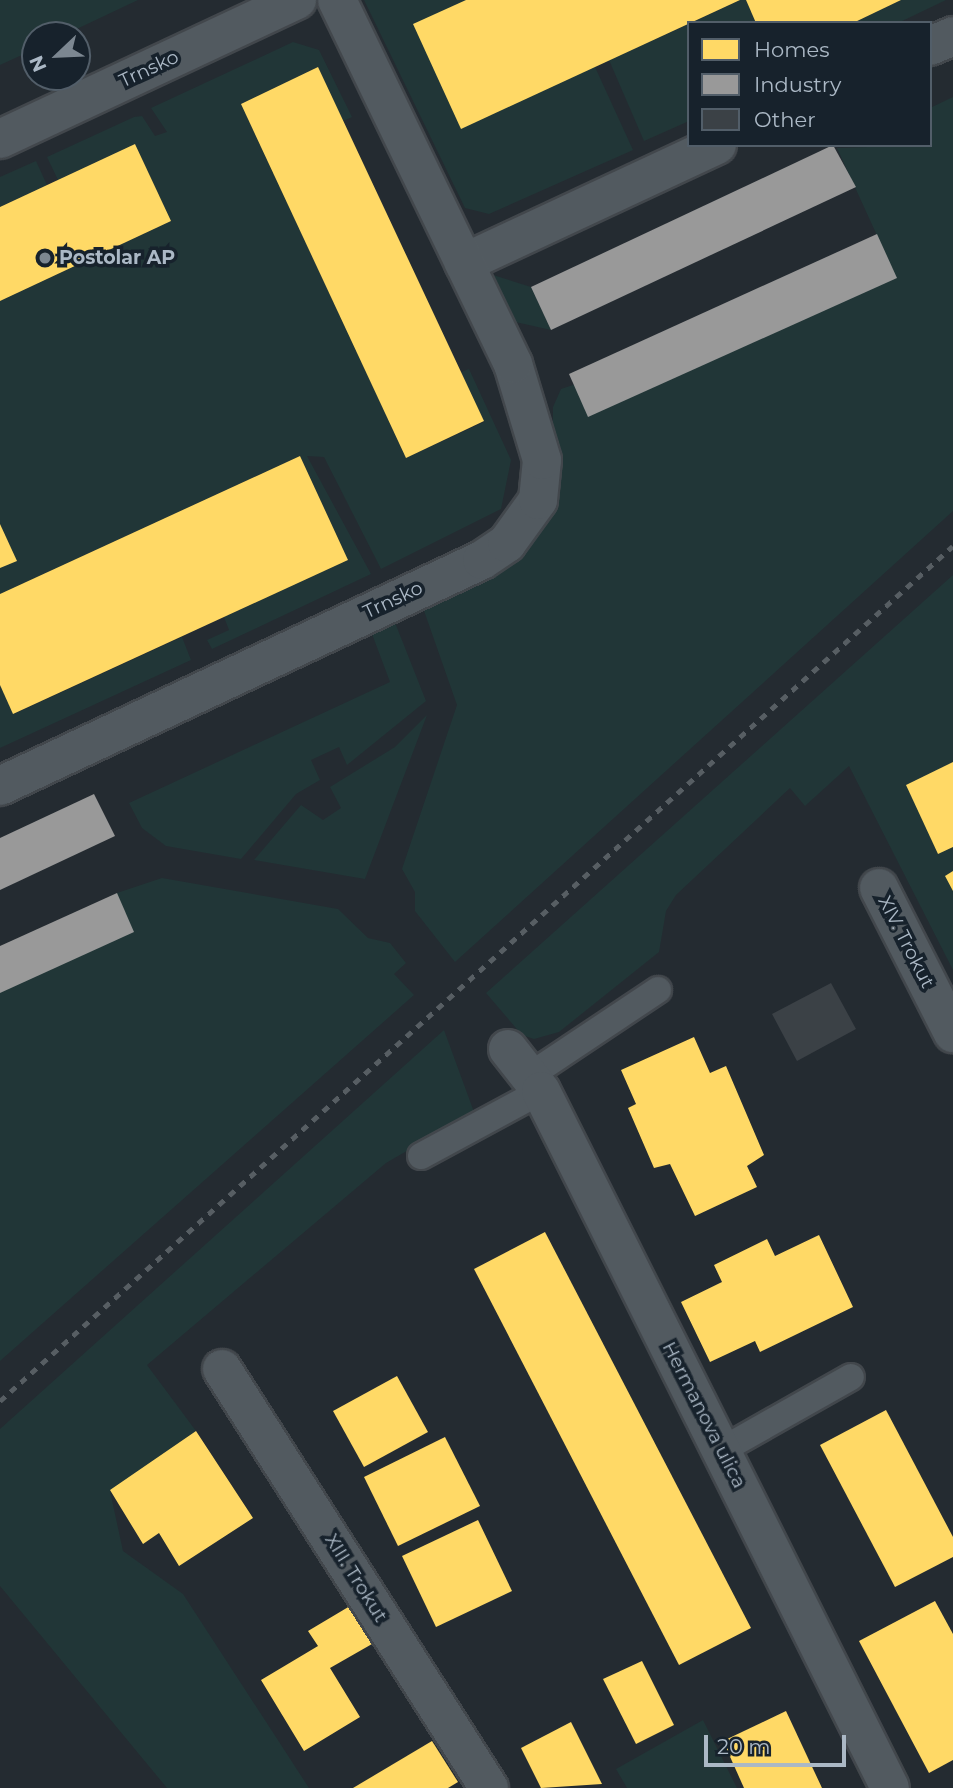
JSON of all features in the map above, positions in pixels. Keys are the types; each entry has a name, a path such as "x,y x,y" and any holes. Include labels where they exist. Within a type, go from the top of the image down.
{"street":[{"name":"Trnsko","path":"0,139 297,0"},
{"name":"Trnsko","path":"0,786 482,560 516,533 538,500 542,460 513,364 337,0"},
{"path":"932,45 953,36"},
{"path":"464,263 713,147"},
{"name":"XIV. Trokut","path":"878,888 953,1034"},
{"name":"Hermanova ulica","path":"526,1072 722,1450 890,1788"},
{"name":"XIII. Trokut","path":"222,1369 489,1788"}],"lane":[{"path":"421,1156 526,1072 658,990"},
{"path":"722,1450 850,1377"}],"green space":[{"path":"0,0 138,0 91,22 21,21 21,55 0,65"},
{"path":"364,0 466,0 595,67 633,150 489,214 465,208"},
{"path":"740,0 746,0 755,21 695,21"},
{"path":"901,0 946,0 902,21 857,21"},
{"path":"687,25 687,122 644,141 609,60"},
{"path":"293,42 319,50 352,117 343,121 318,67 241,104 406,458 484,422 461,372 469,369 511,460 501,509 381,569 324,457 307,456 371,574 212,649 207,640 229,630 224,617 348,560 300,456 0,594 0,301 171,221 135,144 58,180 47,157 134,117 142,116 155,136 167,132 151,108"},
{"path":"953,97 953,511 455,962 415,911 415,892 402,869 457,705 422,605 540,533 552,509 553,407 561,389 896,277 837,148 932,147 932,107"},
{"path":"36,161 47,185 0,207 0,177"},
{"path":"493,275 531,287 551,330 511,321 491,284"},
{"path":"953,575 953,970 849,766 805,806 790,788 676,895 666,911 659,952 559,1032 534,1039 522,1035 486,993"},
{"path":"394,620 426,701 347,765 339,747 311,760 320,780 296,794 241,859 166,846 142,828 129,803 390,682 372,634 377,622"},
{"path":"182,637 191,660 0,748 0,685 14,714"},
{"path":"427,715 365,879 254,860 301,805 323,820 341,808 330,787 395,747"},
{"path":"162,878 338,909 368,938 390,943 406,963 394,974 414,995 0,1361 0,993 117,893"},
{"path":"444,1030 474,1112 386,1163 147,1365 196,1431 110,1491 123,1551 183,1594 309,1788 167,1788 0,1586 0,1429"},
{"path":"703,1720 737,1788 627,1788 616,1769"}],"building: Homes":[{"path":"466,0 740,0 695,21 687,21 687,25 461,129 413,24"},
{"path":"746,0 901,0 857,21 755,21"},
{"path":"318,67 484,421 406,458 241,104"},
{"path":"135,144 171,221 0,301 0,207"},
{"path":"300,456 348,560 13,714 0,685 0,594"},
{"path":"0,524 17,561 0,568"},
{"path":"953,762 953,847 938,854 906,785"},
{"path":"953,871 953,891 945,876"},
{"path":"694,1037 710,1073 726,1066 764,1155 747,1166 757,1187 695,1216 670,1164 654,1168 628,1108 636,1104 621,1070"},
{"path":"545,1232 751,1628 679,1665 474,1269"},
{"path":"819,1235 853,1307 760,1352 755,1341 710,1362 681,1302 722,1282 714,1265 767,1239 775,1256"},
{"path":"397,1376 428,1432 364,1467 333,1411"},
{"path":"886,1410 953,1537 953,1557 895,1587 820,1445"},
{"path":"196,1431 253,1518 179,1566 159,1533 143,1544 110,1490"},
{"path":"445,1437 480,1506 398,1546 364,1477"},
{"path":"478,1520 512,1591 436,1627 402,1556"},
{"path":"935,1601 953,1634 953,1760 929,1773 859,1641"},
{"path":"350,1606 372,1644 330,1668 360,1717 304,1751 261,1680 318,1646 308,1631"},
{"path":"642,1661 674,1725 636,1744 603,1679"},
{"path":"786,1711 822,1788 744,1788 723,1741"},
{"path":"571,1722 602,1784 541,1788 521,1748"},
{"path":"432,1741 458,1782 448,1788 353,1788"}],"building: Industry":[{"path":"829,147 834,147 856,187 551,330 531,287"},
{"path":"877,234 897,278 588,417 569,374"},
{"path":"94,794 115,836 0,890 0,838"},
{"path":"117,893 134,932 0,993 0,946"}],"building: Other":[{"path":"831,983 856,1029 797,1061 772,1014"}],"railway":[{"path":"0,1401 953,546"}],"place":[{"name":"Postolar AP","path":"45,258"}]}
